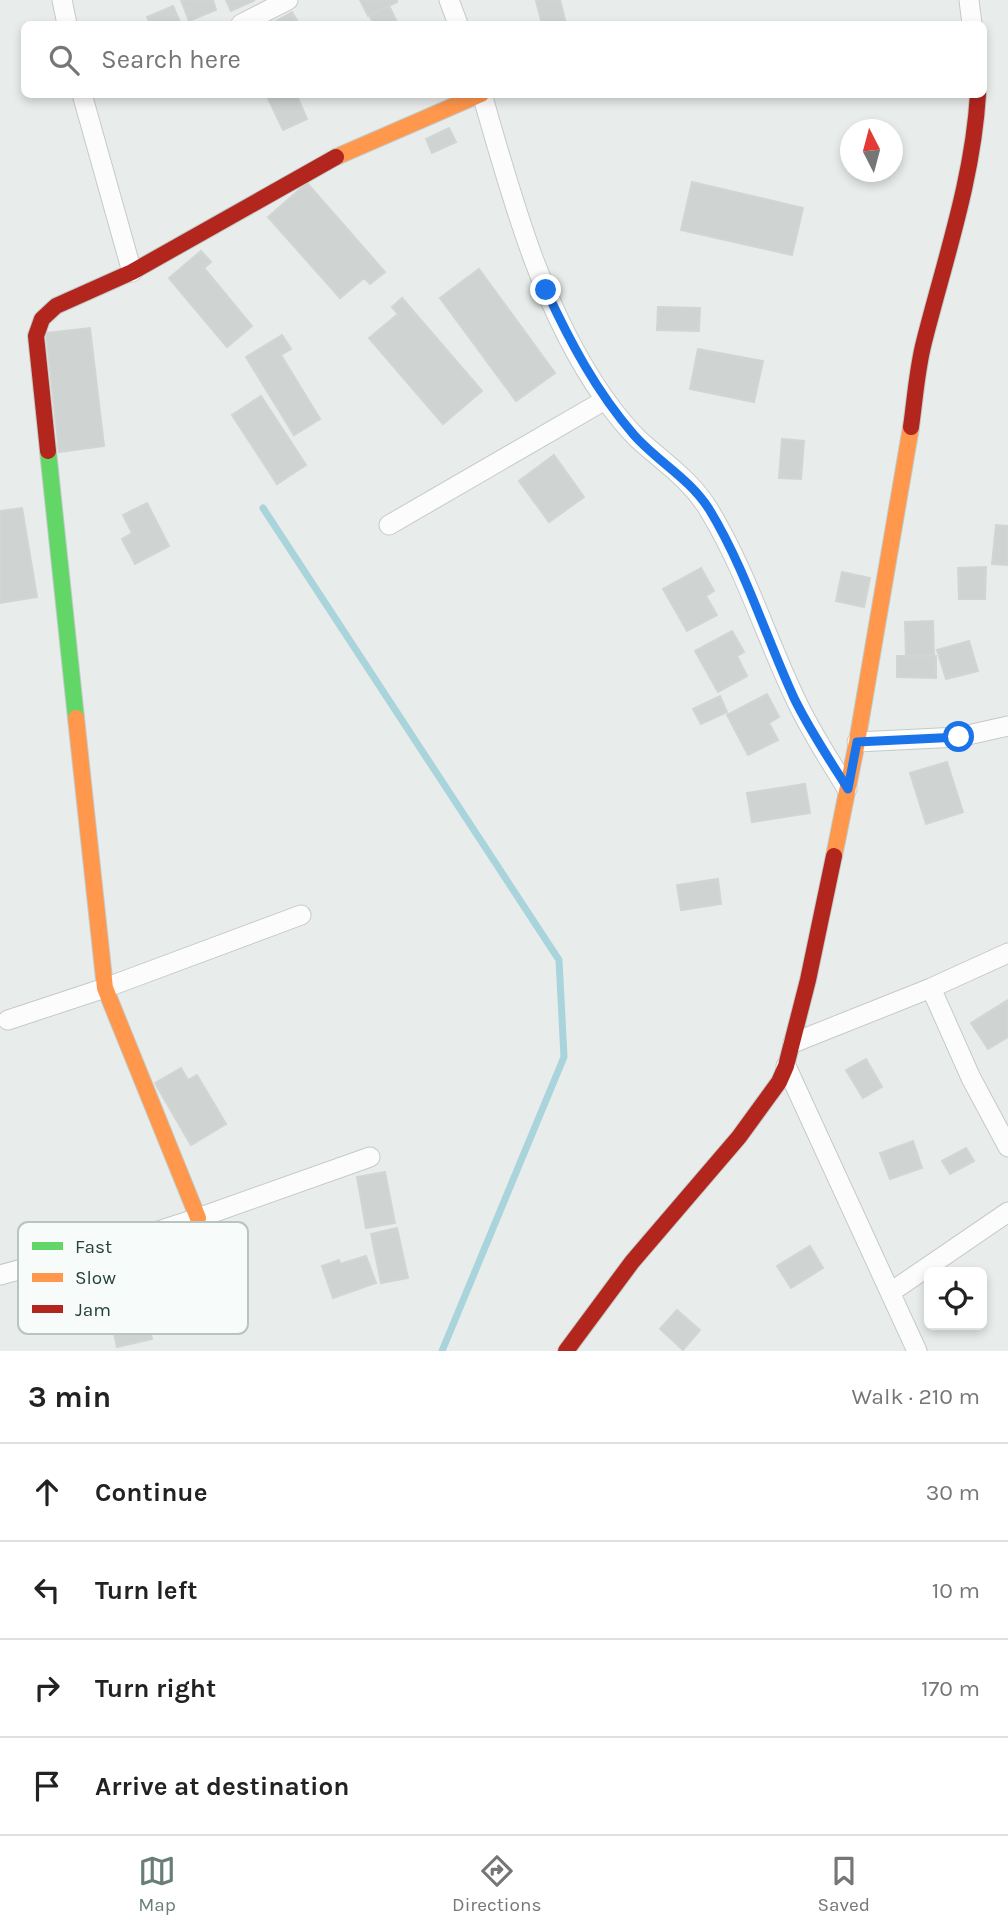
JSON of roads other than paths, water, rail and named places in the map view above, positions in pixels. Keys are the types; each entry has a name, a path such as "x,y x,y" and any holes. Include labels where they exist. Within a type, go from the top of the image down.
{"street":[{"path":"62,0 66,21"},
{"path":"247,21 288,0"},
{"path":"449,0 457,21"},
{"path":"969,0 972,21"},
{"path":"89,98 132,272"},
{"path":"198,1218 105,988 36,336 41,319 56,306 132,272 331,159 472,98"},
{"path":"482,98 503,168 546,290 570,342 606,400 636,437 679,474 696,491 709,510 751,592 795,699 848,789"},
{"path":"566,1351 632,1262 739,1138 779,1082 786,1066 808,980 848,789 898,509 923,345 963,200 976,129 978,98"},
{"path":"389,525 606,400"},
{"path":"857,742 959,737 1008,726"},
{"path":"8,1020 105,988 301,915"},
{"path":"793,1043 931,988 1008,953"},
{"path":"931,988 971,1078 1008,1147"},
{"path":"786,1066 891,1292 912,1349"},
{"path":"186,1222 370,1157"},
{"path":"891,1292 1008,1212"},
{"path":"0,1275 18,1270"}],"waterway":[{"path":"263,508 559,960 564,1057 442,1351"}]}
